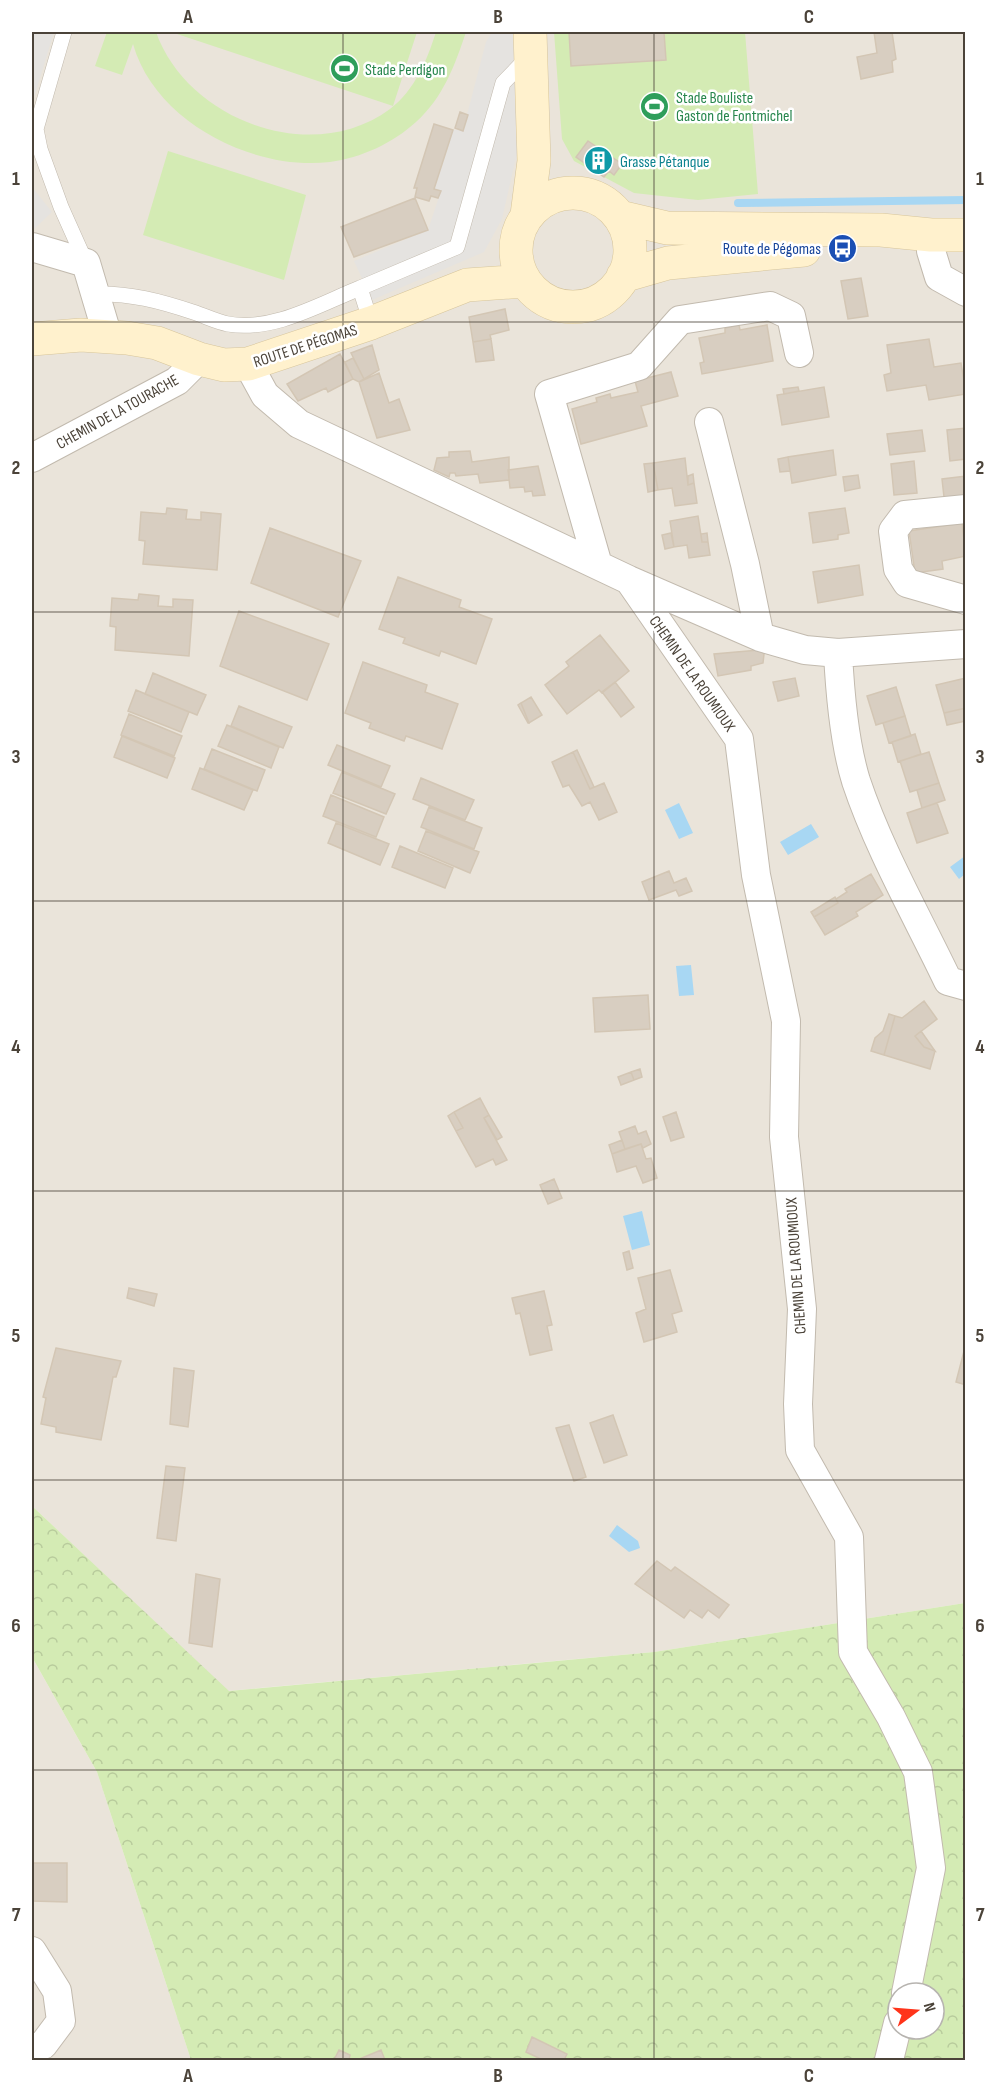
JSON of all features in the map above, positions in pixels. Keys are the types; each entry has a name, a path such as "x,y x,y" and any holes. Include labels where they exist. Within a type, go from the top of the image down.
{"main road":[{"path":"530,42 534,161 521,229 518,269 525,281 547,301 576,307 603,298 623,276 630,246 620,216"},
{"path":"534,161 548,182 562,193"},
{"path":"521,229 537,205 562,193 579,192 594,196 620,216 667,228 881,230 931,236"},
{"name":"ROUTE DE PÉGOMAS","path":"467,285 521,229"},
{"path":"623,276 668,263 731,255 882,244 931,236 966,235"},
{"name":"ROUTE DE PÉGOMAS","path":"32,339 81,335 108,337 157,343 198,359 224,365 248,364 371,323 467,285 525,281"}],"street":[{"path":"931,236 931,251 939,277 966,292"},
{"path":"32,247 86,263 108,337"},
{"path":"598,565 549,394 639,366 680,320 770,306 791,316 799,353"},
{"name":"CHEMIN DE LA TOURACHE","path":"32,458 177,381 198,359"},
{"path":"248,364 265,395 299,424 629,580 760,637 805,650 838,653 966,644"},
{"path":"709,422 746,564 760,637"},
{"path":"966,509 905,515 893,531 898,569 907,584 966,600"},
{"name":"CHEMIN DE LA ROUMIOUX","path":"629,580 739,739 756,875 786,1021 784,1137 802,1310 798,1404 800,1450 849,1537 853,1652 891,1717 918,1772 931,1868 908,1981"},
{"path":"838,653 840,691 855,778 870,818 948,981 966,986"},
{"path":"32,1951 57,1991 61,2021 43,2045 32,2048"},
{"path":"889,2061 894,2041"}],"lane":[{"path":"64,32 36,129 40,149 61,207 86,263"},
{"path":"95,294 123,293 155,299 228,324 252,325 280,319 457,247 504,83 530,42"},
{"path":"360,288 371,323"}],"shaded area":[{"path":"32,32 965,32 965,1603 654,1652 228,1691 32,1506"},
{"path":"32,32 54,32 32,104"},
{"path":"492,32 520,32 519,144 502,219 484,252 372,300 354,261 428,230 441,191 434,189 453,130 463,130 486,42"},
{"path":"32,187 52,212 32,231"},
{"path":"32,1657 97,1772 191,2060 32,2060"}],"green space":[{"path":"107,32 156,32 172,63 195,89 223,110 255,125 290,133 325,134 359,126 390,109 413,84 429,53 436,32 466,32 441,92 425,113 407,130 387,143 353,157 330,162 300,163 270,158 240,149 211,136 185,118 162,97 145,72 133,44 122,75 95,66"},
{"name":"Stade Perdigon","path":"171,32 417,32 393,106"},
{"name":"Stade Bouliste Gaston de Fontmichel","path":"554,32 745,32 758,194 698,200 634,193 574,161 562,139"},
{"path":"168,151 306,195 284,280 143,235"},
{"path":"32,1506 229,1691 654,1652 965,1603 965,2060 191,2060 97,1772 32,1657"}],"water":[{"path":"679,803 693,833 679,839 665,810"},
{"path":"811,824 819,837 788,855 780,842"},
{"path":"965,856 965,874 959,879 950,867"},
{"path":"691,965 694,995 679,996 676,966"},
{"path":"642,1211 650,1245 632,1250 623,1216"},
{"path":"617,1525 638,1541 640,1548 629,1552 609,1536"}],"building":[{"path":"569,32 664,32 666,60 571,66"},
{"path":"874,32 892,32 896,59 892,61 893,72 861,79 857,57 877,53"},
{"path":"460,112 468,115 463,131 455,128"},
{"path":"434,124 453,130 434,189 441,191 438,198 431,196 429,201 415,197 417,188 414,188"},
{"name":"Grasse Pétanque","path":"588,141 622,164 614,175 609,171 604,177 576,157"},
{"path":"415,198 428,230 354,257 341,227"},
{"path":"861,278 868,316 848,319 841,281"},
{"path":"505,309 509,330 490,335 491,339 473,342 469,317"},
{"path":"739,325 740,330 767,325 773,361 702,374 700,363 704,362 699,338 725,333 725,328"},
{"path":"491,339 494,360 476,362 473,342"},
{"path":"929,339 934,367 961,363 966,394 929,400 926,385 887,391 884,375 891,373 887,345"},
{"path":"372,345 379,370 364,379 351,353"},
{"path":"340,354 353,379 328,392 326,388 298,401 287,384"},
{"path":"353,358 364,379 359,382 353,379 345,362"},
{"path":"671,372 678,396 641,406 647,426 581,444 572,409 597,402 596,398 610,394 611,398 638,392 635,381"},
{"path":"379,373 389,403 399,399 410,430 377,438 359,382"},
{"path":"798,387 799,391 784,394 783,389"},
{"path":"824,387 829,417 782,425 777,395"},
{"path":"966,428 966,459 950,461 947,430"},
{"path":"922,430 925,451 890,455 887,434"},
{"path":"833,450 836,475 792,483 788,457"},
{"path":"470,451 472,462 509,457 509,480 480,483 478,474 456,476 455,473 450,473 449,477 434,470 437,458 449,457 449,452"},
{"path":"788,457 790,471 780,472 778,459"},
{"path":"685,458 688,485 694,483 697,503 675,506 672,488 658,490 653,463"},
{"path":"914,461 917,493 894,495 891,464"},
{"path":"653,463 658,490 648,492 644,464"},
{"path":"538,466 545,495 533,496 532,491 525,492 524,487 510,488 508,470"},
{"path":"693,474 694,483 688,485 688,476"},
{"path":"858,475 860,488 845,491 843,477"},
{"path":"966,476 966,503 945,506 942,479"},
{"path":"167,508 187,510 186,519 201,520 201,512 221,514 217,570 143,564 145,541 139,540 141,512 166,514"},
{"path":"845,508 849,533 838,535 838,539 813,543 809,513"},
{"path":"698,516 702,542 708,542 710,555 689,558 687,545 674,547 670,521"},
{"path":"962,523 966,556 942,561 943,569 915,573 909,531"},
{"path":"270,528 361,561 338,617 251,583"},
{"path":"671,533 674,547 665,549 662,535"},
{"path":"707,533 708,542 702,542 701,534"},
{"path":"859,565 863,595 818,603 813,572"},
{"path":"398,577 461,600 459,607 492,619 476,664 441,651 439,656 403,643 405,638 379,629"},
{"path":"139,594 159,596 158,606 173,607 173,599 193,600 189,656 115,650 116,627 110,626 112,598 138,600"},
{"path":"239,611 329,644 307,700 220,666"},
{"path":"600,635 629,671 602,693 599,690 567,714 545,685 569,666 566,662"},
{"path":"759,650 764,654 763,663 751,666 751,670 718,676 714,654"},
{"path":"363,662 427,685 425,692 458,704 442,749 406,736 404,741 369,728 371,723 345,713"},
{"path":"153,673 206,695 197,715 145,694"},
{"path":"795,678 799,696 778,701 773,682"},
{"path":"966,678 966,708 944,713 936,685"},
{"path":"615,682 634,707 621,717 602,692"},
{"path":"896,687 905,716 876,725 867,696"},
{"path":"136,690 189,712 181,732 128,711"},
{"path":"531,697 542,715 529,723 521,703"},
{"path":"521,703 529,723 518,705"},
{"path":"239,706 292,727 283,748 231,726"},
{"path":"966,708 966,721 947,725 944,713"},
{"path":"129,714 182,736 174,756 121,735"},
{"path":"905,716 911,736 889,743 883,723"},
{"path":"227,725 279,747 271,768 218,746"},
{"path":"915,734 921,754 898,762 892,742"},
{"path":"122,736 175,758 167,778 114,757"},
{"path":"337,745 390,766 381,787 328,765"},
{"path":"212,749 265,770 257,791 204,769"},
{"path":"577,750 594,787 590,789 573,752"},
{"path":"573,752 590,789 604,783 617,812 599,820 590,802 582,806 569,785 563,787 552,762"},
{"path":"929,752 939,783 910,792 900,761"},
{"path":"200,768 253,790 244,810 192,789"},
{"path":"342,772 395,794 386,814 333,793"},
{"path":"421,778 474,800 465,820 413,799"},
{"path":"939,783 945,800 922,808 917,790"},
{"path":"331,795 384,817 376,837 323,816"},
{"path":"937,803 948,833 917,843 907,813"},
{"path":"429,807 482,828 474,849 421,827"},
{"path":"336,823 389,844 380,865 328,843"},
{"path":"426,831 479,852 470,873 418,851"},
{"path":"400,846 453,868 445,888 392,867"},
{"path":"669,871 674,883 686,878 692,891 679,896 676,890 649,900 642,882"},
{"path":"871,874 883,895 856,912 858,916 825,935 814,917 838,903 836,899 847,892 845,889"},
{"path":"835,897 838,903 814,917 811,912"},
{"path":"648,995 650,1029 595,1032 593,998"},
{"path":"924,1001 937,1019 915,1036 924,1047 935,1051 930,1069 884,1055 895,1016 902,1018"},
{"path":"889,1014 895,1016 884,1055 871,1051 875,1038 883,1031"},
{"path":"921,1031 935,1051 924,1047 915,1036"},
{"path":"640,1069 642,1077 634,1080 631,1072"},
{"path":"631,1072 634,1080 621,1085 618,1077"},
{"path":"480,1098 489,1115 484,1118 507,1160 496,1165 493,1159 476,1167 456,1131 463,1128 454,1112"},
{"path":"454,1112 463,1128 456,1131 448,1116"},
{"path":"676,1112 684,1137 671,1141 663,1117"},
{"path":"489,1115 502,1137 497,1140 484,1118"},
{"path":"635,1126 638,1134 646,1131 651,1144 643,1148 641,1144 625,1149 619,1132"},
{"path":"622,1140 625,1149 612,1154 609,1145"},
{"path":"641,1144 646,1159 651,1158 657,1178 643,1183 636,1166 617,1172 612,1154"},
{"path":"554,1179 562,1198 548,1204 540,1185"},
{"path":"629,1251 633,1268 627,1270 623,1253"},
{"path":"670,1270 682,1311 672,1314 677,1332 644,1342 636,1313 646,1309 638,1278"},
{"path":"129,1288 157,1294 154,1306 127,1298"},
{"path":"544,1291 552,1325 547,1326 552,1350 530,1355 520,1313 516,1314 512,1298"},
{"path":"56,1348 121,1361 116,1377 113,1377 101,1440 56,1432 56,1427 41,1424 46,1398 43,1397"},
{"path":"964,1351 966,1352 966,1385 956,1382"},
{"path":"174,1368 194,1371 188,1427 170,1424"},
{"path":"613,1415 627,1455 604,1463 590,1423"},
{"path":"569,1425 586,1477 574,1481 556,1428"},
{"path":"166,1466 185,1468 176,1541 157,1538"},
{"path":"657,1561 671,1571 675,1567 729,1605 719,1618 708,1610 702,1618 690,1610 684,1618 635,1584"},
{"path":"196,1574 220,1579 212,1647 189,1643"},
{"path":"32,1863 67,1863 67,1902 32,1901"},
{"path":"532,2037 567,2054 564,2060 543,2060 526,2052"},
{"path":"339,2050 350,2055 349,2060 334,2060"},
{"path":"381,2050 385,2060 357,2060"}],"waterway":[{"path":"738,203 966,200"}],"place":[{"name":"Stade Perdigon","path":"344,69"},
{"name":"Stade Bouliste Gaston de Fontmichel","path":"655,106"},
{"name":"Grasse Pétanque","path":"599,161"},
{"name":"Route de Pégomas","path":"842,248"}]}
